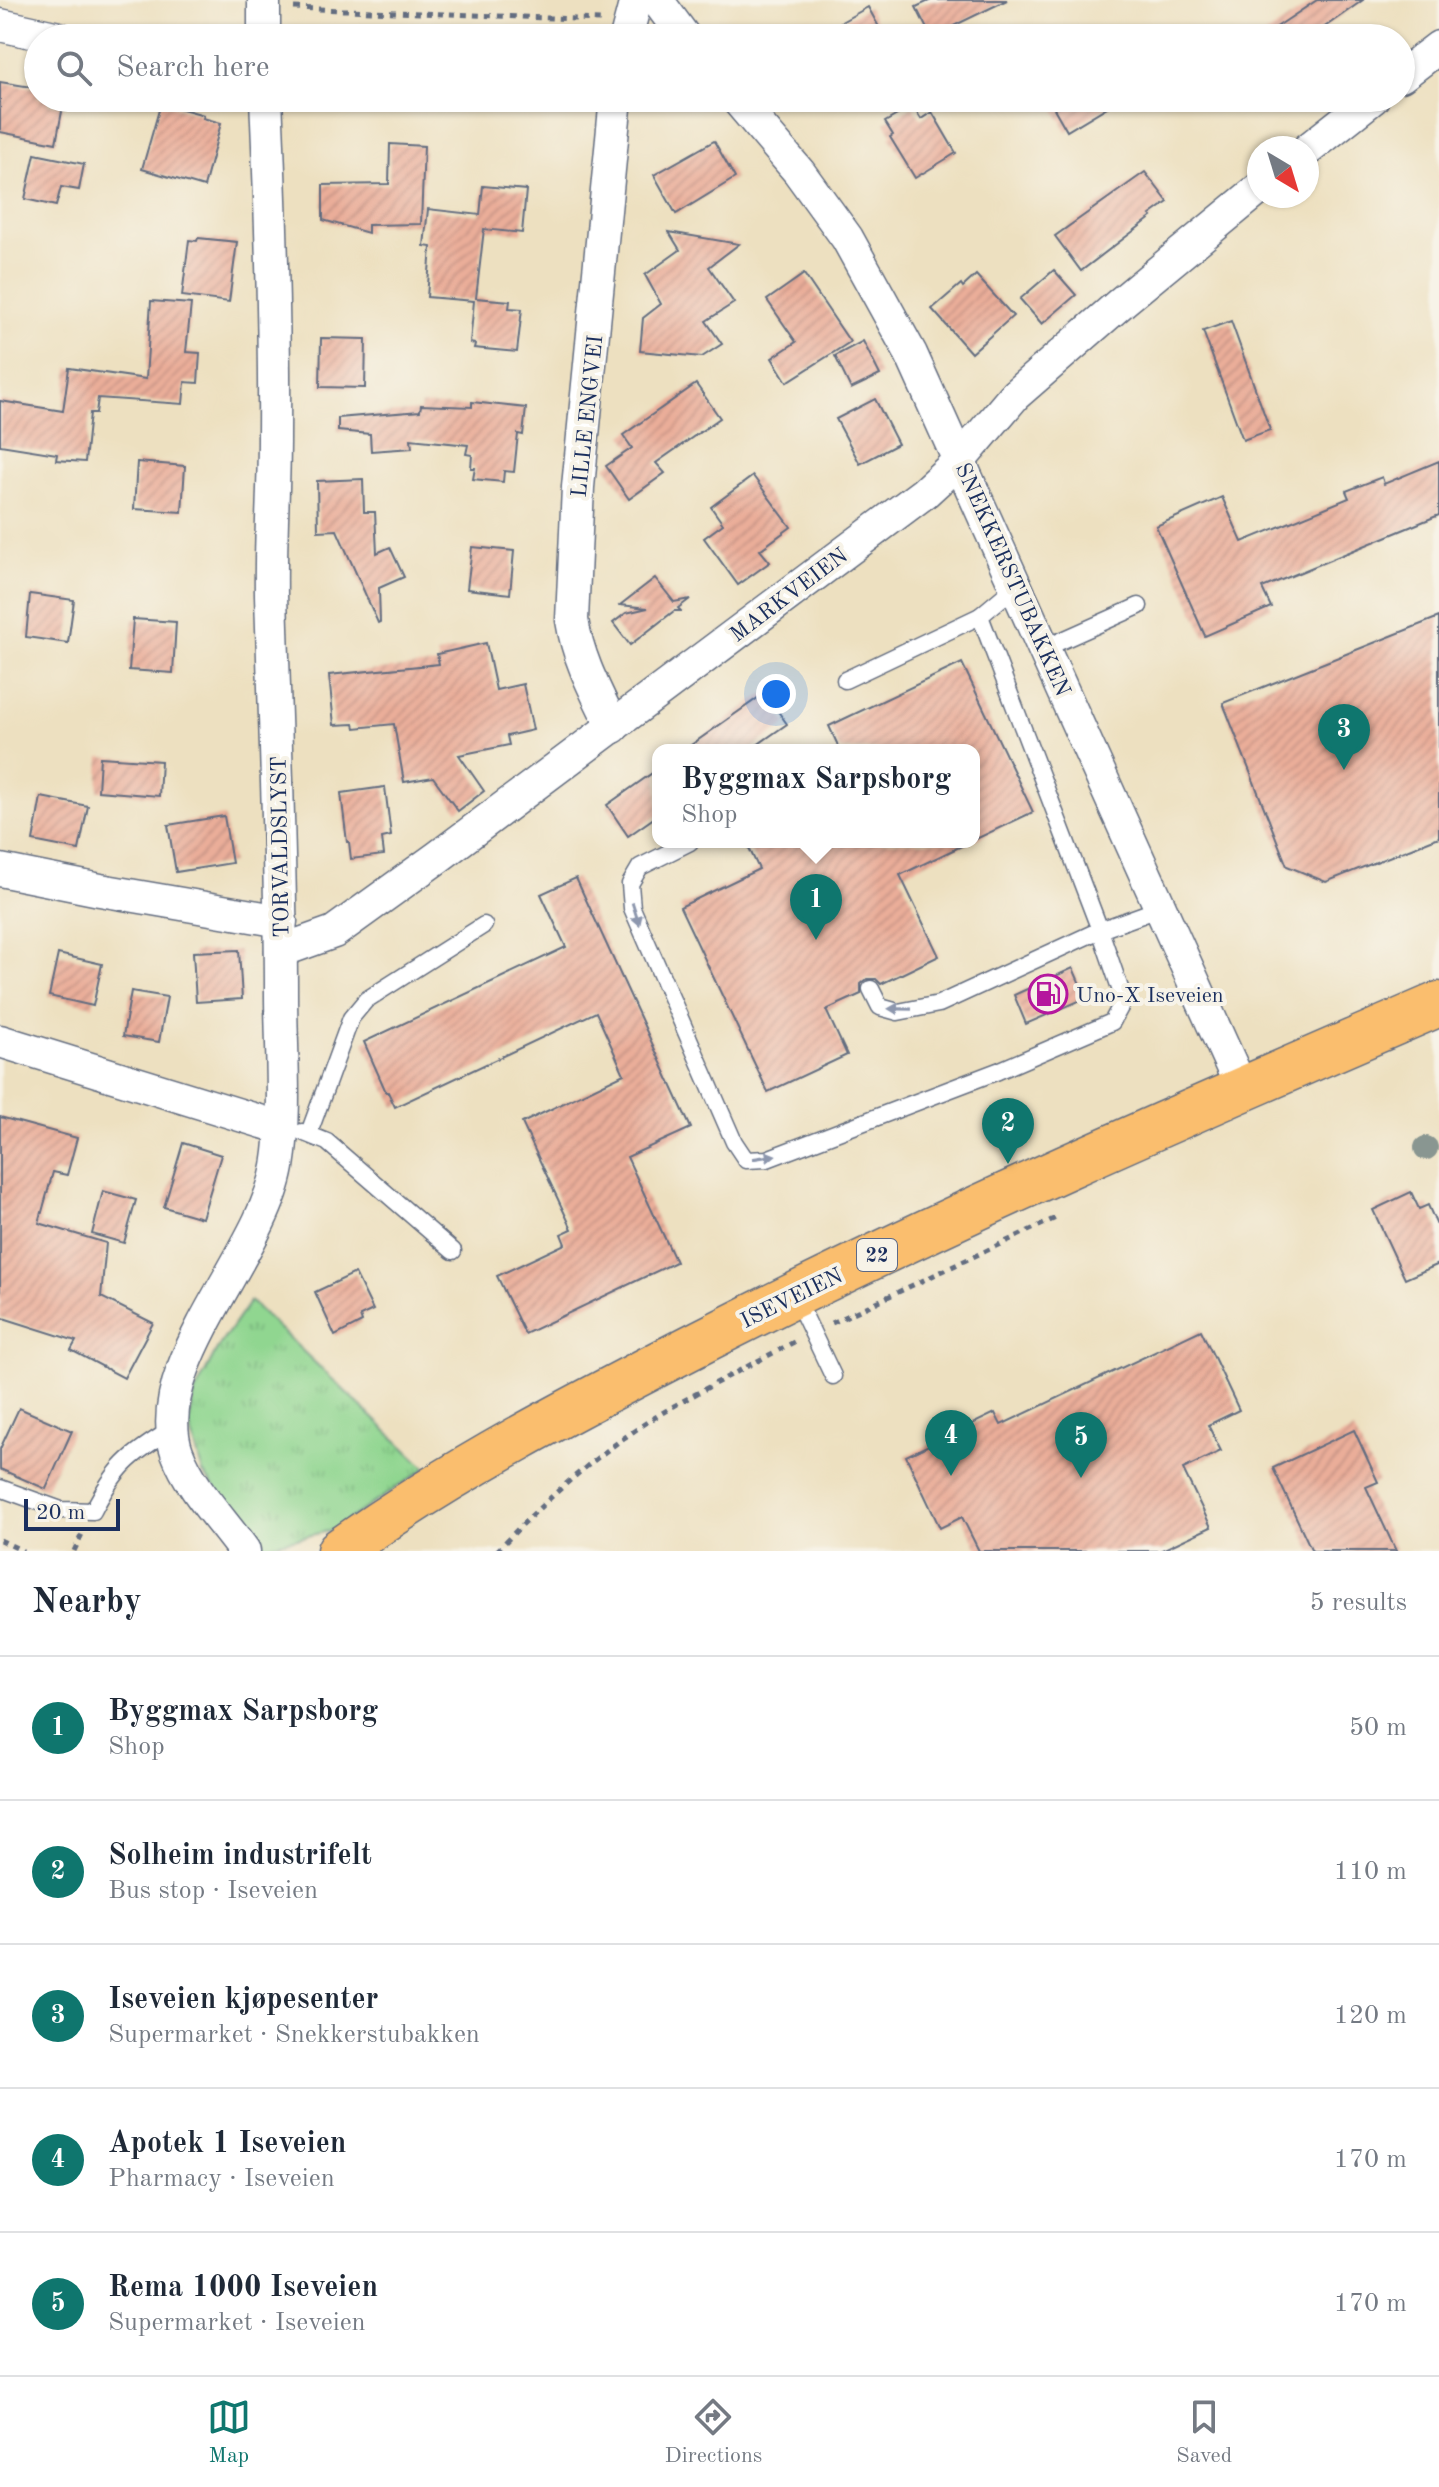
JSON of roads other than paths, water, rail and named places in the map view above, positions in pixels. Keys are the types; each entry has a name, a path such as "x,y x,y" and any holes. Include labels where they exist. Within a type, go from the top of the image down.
{"highway":[{"name":"ISEVEIEN","path":"339,1551 441,1482 577,1406 803,1313 925,1232 1439,1004"}],"street":[{"path":"657,0 675,24"},
{"path":"0,25 24,30"},
{"path":"1415,65 1439,47"},
{"name":"TORVALDSLYST","path":"244,1551 184,1470 171,1430 171,1410 191,1349 241,1259 269,1199 277,1169 295,1131 281,936 271,593 274,408 267,112"},
{"name":"LILLE ENGVEI","path":"613,727 583,665 572,620 578,487 615,112"},
{"name":"SNEKKERSTUBAKKEN","path":"748,112 799,172 847,238 911,354 1242,1089"},
{"path":"1319,141 1355,112"},
{"name":"MARKVEIEN","path":"281,936 334,932 924,493 960,460 1015,395 1247,199"},
{"path":"0,870 100,890 281,936"},
{"path":"0,1041 295,1131"}],"lane":[{"path":"845,680 980,616 1017,585"},
{"path":"1045,648 1139,606"},
{"path":"678,848 640,867 630,884 632,908 734,1142 746,1160 767,1159 998,1071 1112,1022 1124,1000 980,616"},
{"path":"871,989 880,1007 898,1012 939,1004 1100,930 1161,908"},
{"path":"453,1251 327,1142 295,1131 351,1018 366,1000 484,925"},
{"path":"803,1313 833,1376"},
{"path":"0,1488 61,1510 93,1511 121,1465 171,1430"}],"place":[{"name":"Iseveien kjøpesenter","path":"1344,770"},
{"name":"Byggmax Sarpsborg","path":"816,940"},
{"name":"Uno-X Iseveien","path":"1048,994"},
{"name":"Solheim industrifelt","path":"1008,1164"},
{"name":"Apotek 1 Iseveien","path":"951,1476"},
{"name":"Rema 1000 Iseveien","path":"1081,1478"}]}
